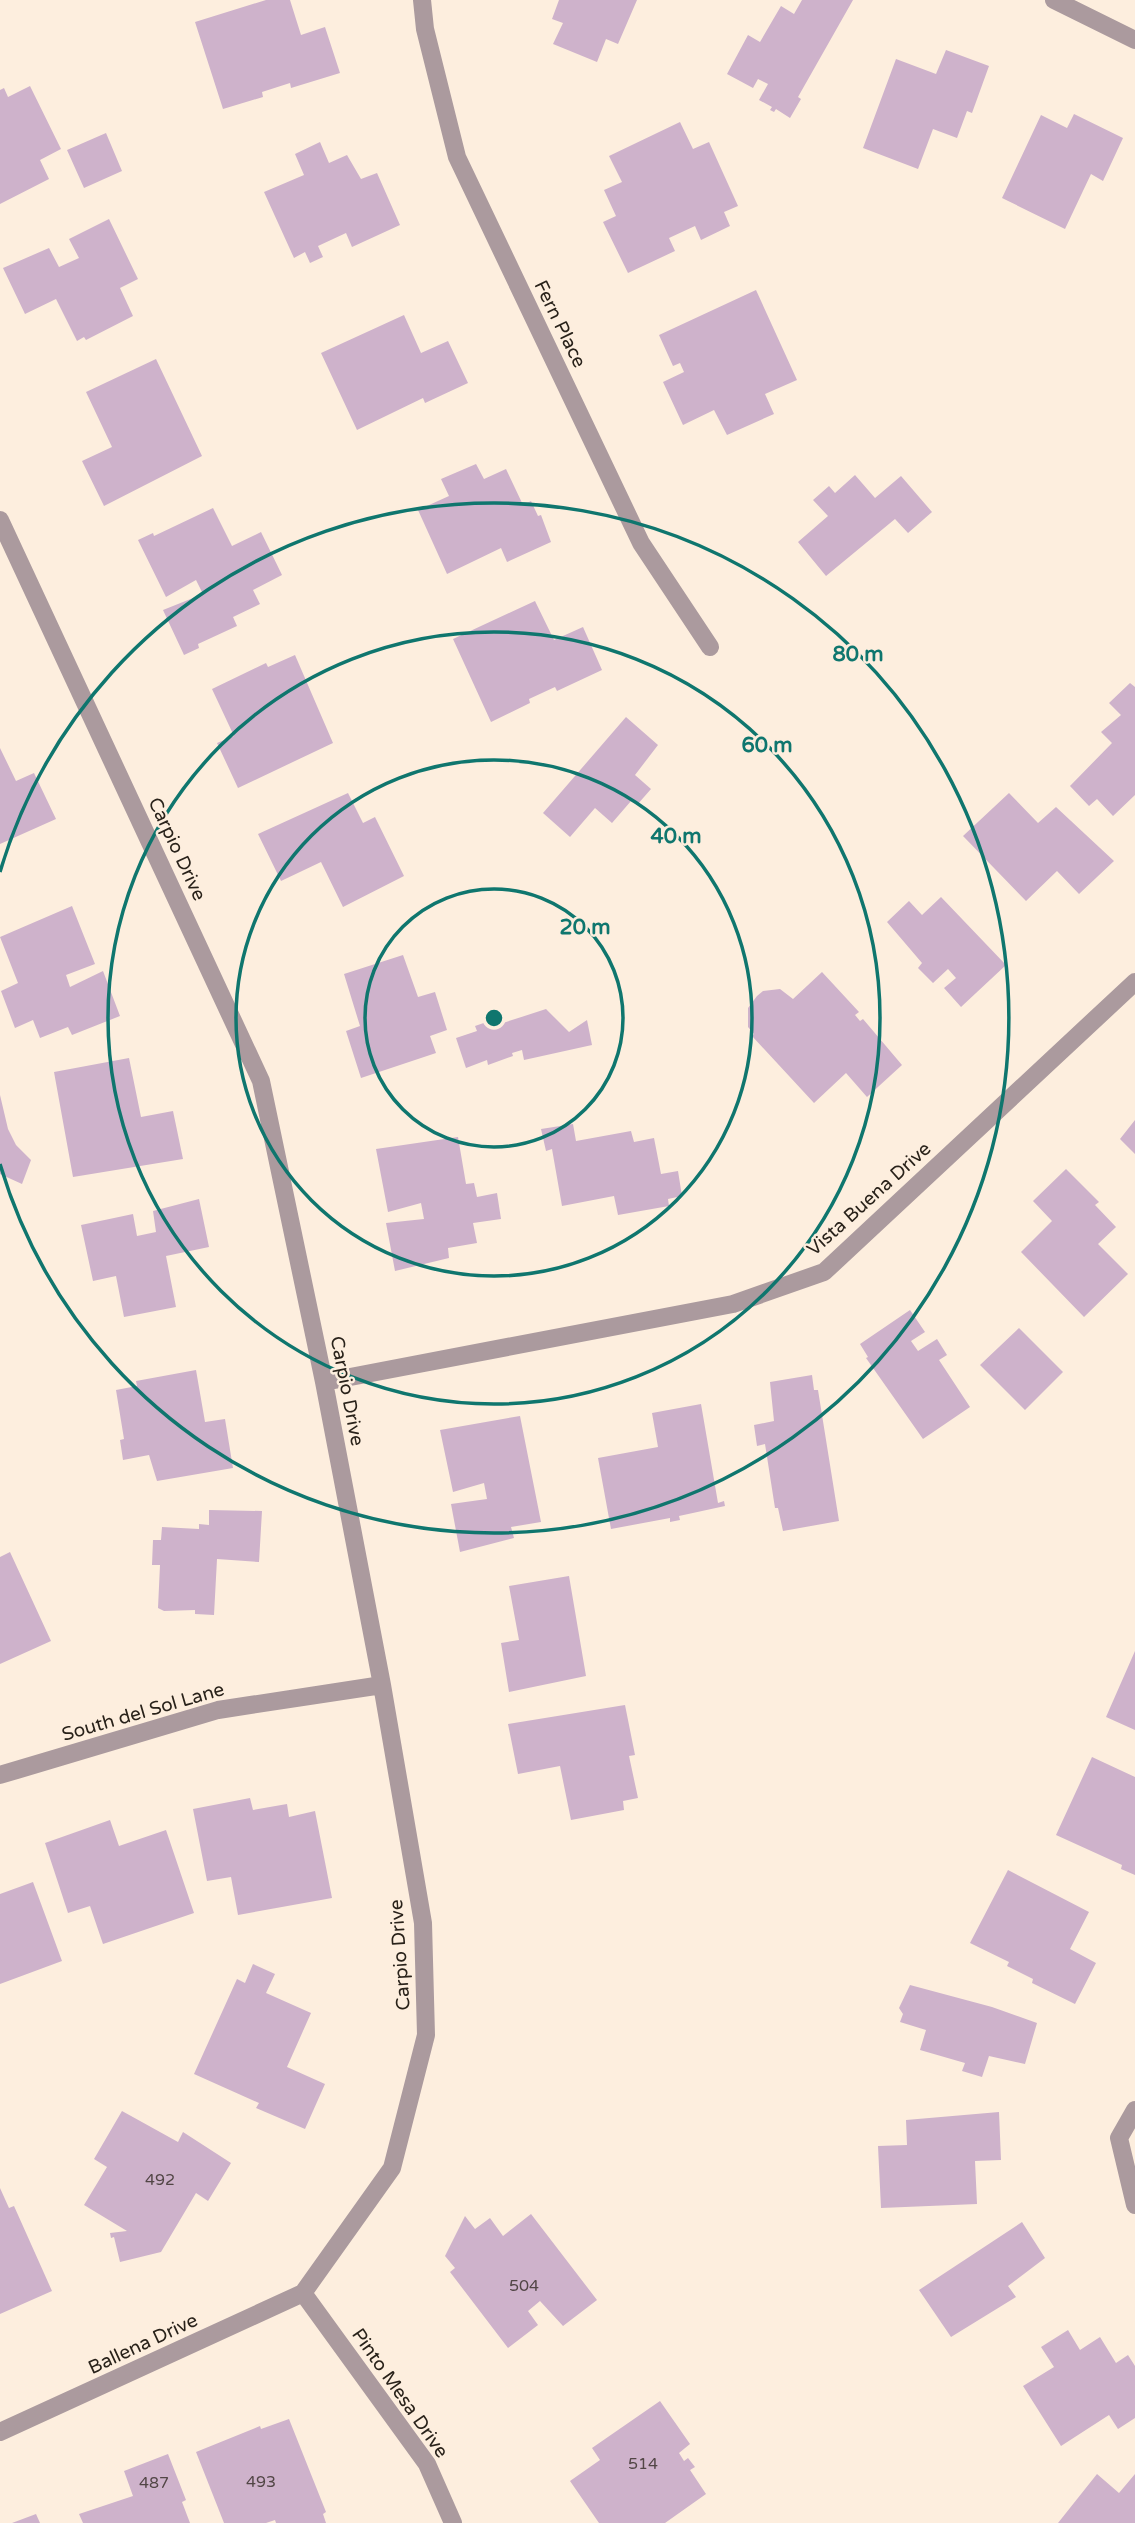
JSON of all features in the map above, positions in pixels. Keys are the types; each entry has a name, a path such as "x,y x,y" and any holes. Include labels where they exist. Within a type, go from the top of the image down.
{"street":[{"name":"Fern Place","path":"422,0 425,29 457,157 641,543 710,647"},
{"path":"1054,0 1135,40"},
{"name":"Carpio Drive","path":"0,520 261,1081 324,1382 382,1685 423,1923 426,2035 392,2168 303,2293"},
{"name":"Vista Buena Drive","path":"324,1382 733,1304 824,1272 1135,982"},
{"name":"South del Sol Lane","path":"0,1775 218,1710 382,1685"},
{"path":"1135,2110 1119,2138 1135,2205"},
{"name":"Ballena Drive","path":"0,2432 303,2293"},
{"name":"Pinto Mesa Drive","path":"303,2293 427,2464 453,2523"}],"building":[{"path":"266,0 290,0 301,35 325,27 340,73 291,88 290,83 262,92 263,97 223,109 195,22"},
{"path":"559,0 637,0 618,44 606,39 597,62 553,44 563,23 552,19"},
{"path":"802,0 853,0 798,97 801,99 790,118 776,109 774,112 770,110 772,107 759,100 768,84 758,79 753,88 727,74 748,35 760,42 781,6 794,14"},
{"path":"946,50 989,66 972,113 967,111 957,138 933,129 918,169 863,148 896,59 936,74"},
{"path":"30,86 61,149 40,160 49,179 0,204 0,90 4,88 8,97"},
{"path":"1074,114 1123,138 1103,181 1091,174 1065,229 1002,198 1041,115 1067,128"},
{"path":"680,122 693,149 709,142 738,206 724,212 730,226 701,240 695,226 669,238 675,251 628,273 603,222 616,216 604,190 622,182 609,156"},
{"path":"106,133 122,171 84,188 67,150"},
{"path":"320,142 329,163 347,155 361,179 377,173 400,225 352,247 346,233 318,246 323,257 310,263 305,252 294,258 264,192 304,175 295,154"},
{"path":"109,219 138,279 120,288 133,316 86,340 84,337 77,341 56,299 25,314 3,268 49,248 59,267 79,258 69,239"},
{"path":"756,290 797,380 765,394 774,414 727,435 714,410 683,425 663,382 684,372 680,363 673,366 659,335"},
{"path":"404,315 421,353 448,341 468,383 425,403 423,398 357,430 321,353"},
{"path":"156,359 202,456 104,506 82,461 112,447 86,392"},
{"path":"476,464 484,479 506,469 523,505 531,501 538,516 541,515 551,542 507,562 501,548 447,574 418,510 449,496 441,479"},
{"path":"855,475 875,498 901,476 932,512 908,533 895,519 826,576 798,542 828,516 813,500 829,486 835,493"},
{"path":"213,508 232,546 261,532 282,575 253,590 260,604 233,617 237,626 198,644 199,648 184,655 163,610 203,594 196,580 166,597 138,540 153,533 154,536"},
{"path":"535,601 554,640 583,627 602,670 557,691 555,687 529,699 530,703 491,722 453,639"},
{"path":"295,655 333,743 238,788 217,743 234,736 212,689 266,663 268,667"},
{"path":"1130,683 1135,687 1135,795 1113,816 1097,799 1089,806 1070,786 1112,743 1101,732 1121,715 1109,703"},
{"path":"626,717 658,745 635,775 651,789 637,805 631,801 612,823 595,808 570,837 543,813"},
{"path":"0,748 16,781 34,773 56,819 0,844"},
{"path":"348,793 363,823 375,817 404,876 343,907 321,862 281,881 258,834"},
{"path":"1009,793 1038,823 1056,807 1114,861 1079,894 1057,871 1026,901 963,836"},
{"path":"941,897 1006,965 961,1007 944,988 956,978 948,969 933,983 918,968 922,963 887,922 909,901 922,915"},
{"path":"72,906 95,964 66,975 70,987 103,971 120,1016 72,1035 68,1027 40,1038 33,1020 15,1028 1,991 18,983 0,937"},
{"path":"403,955 418,997 435,992 447,1030 430,1036 436,1053 361,1078 346,1031 360,1026 344,974"},
{"path":"822,972 859,1012 855,1015 860,1021 863,1019 902,1065 867,1097 846,1073 814,1103 752,1036 754,1034 748,1027 748,1008 763,991 780,989 793,999"},
{"path":"546,1009 569,1032 587,1020 592,1045 524,1060 522,1050 488,1065 487,1060 466,1068 456,1038 477,1031 475,1026 501,1017 503,1023"},
{"path":"129,1058 141,1117 173,1111 183,1159 73,1177 54,1072"},
{"path":"0,1095 8,1129 16,1145 31,1160 22,1184 0,1174"},
{"path":"1135,1120 1135,1154 1120,1139"},
{"path":"573,1124 576,1141 631,1131 634,1142 654,1138 661,1174 678,1171 682,1196 668,1199 669,1206 618,1215 614,1196 562,1206 552,1149 546,1151 541,1129"},
{"path":"458,1137 466,1184 474,1183 477,1197 497,1193 501,1219 473,1223 477,1243 448,1248 449,1258 395,1271 386,1223 424,1219 421,1203 388,1212 376,1149"},
{"path":"1066,1169 1099,1202 1095,1205 1116,1227 1098,1244 1128,1274 1084,1317 1021,1252 1052,1221 1033,1201"},
{"path":"199,1199 209,1247 166,1256 176,1307 124,1317 116,1276 93,1281 81,1225 133,1214 137,1236 156,1232 153,1211"},
{"path":"910,1310 925,1332 911,1341 918,1351 937,1339 947,1355 939,1360 970,1407 923,1439 866,1358 868,1357 860,1344"},
{"path":"1019,1328 1063,1372 1025,1410 980,1365"},
{"path":"196,1370 205,1422 225,1419 233,1468 157,1481 149,1455 123,1460 120,1440 124,1439 116,1390 137,1386 136,1381"},
{"path":"812,1375 814,1390 818,1390 839,1521 783,1531 778,1508 775,1508 765,1444 757,1446 754,1425 774,1421 770,1382"},
{"path":"701,1404 718,1503 724,1501 725,1506 679,1516 680,1520 670,1522 670,1518 611,1529 598,1458 658,1447 652,1413"},
{"path":"520,1416 541,1522 511,1527 514,1538 460,1552 451,1504 487,1499 484,1483 453,1492 440,1430"},
{"path":"209,1510 262,1511 259,1562 217,1559 214,1615 195,1614 195,1610 164,1611 158,1608 160,1565 152,1565 153,1540 161,1540 162,1527 199,1529 199,1524 209,1525"},
{"path":"10,1552 51,1641 0,1664 0,1557"},
{"path":"569,1576 586,1676 509,1692 501,1643 519,1640 509,1586"},
{"path":"1135,1651 1135,1730 1106,1717"},
{"path":"625,1705 635,1755 629,1756 638,1798 623,1801 624,1810 571,1820 560,1766 518,1774 508,1724"},
{"path":"1092,1757 1135,1777 1135,1875 1121,1869 1122,1865 1056,1835"},
{"path":"250,1798 253,1810 287,1804 289,1817 315,1811 332,1898 238,1915 231,1877 207,1881 193,1809"},
{"path":"110,1820 119,1846 166,1830 194,1913 103,1944 90,1906 68,1913 45,1843"},
{"path":"1008,1870 1089,1912 1070,1949 1096,1963 1075,2004 1032,1983 1033,1979 1007,1966 1009,1962 970,1943"},
{"path":"33,1882 62,1961 0,1984 0,1894"},
{"path":"253,1964 275,1974 266,1993 311,2013 287,2067 325,2084 305,2129 256,2108 259,2103 194,2074 237,1979 245,1983"},
{"path":"910,1985 992,2007 1037,2023 1025,2064 989,2056 982,2077 962,2071 965,2063 920,2050 926,2030 900,2022 903,2014 899,2008"},
{"path":"122,2111 178,2142 183,2132 231,2163 208,2201 196,2193 161,2252 120,2262 114,2237 111,2238 110,2233 127,2231 84,2205 107,2167 94,2159"},
{"path":"999,2112 1001,2160 975,2161 977,2204 881,2208 878,2146 907,2145 906,2120"},
{"path":"0,2188 9,2208 14,2206 52,2291 0,2314"},
{"path":"531,2214 597,2300 563,2326 540,2301 528,2311 538,2325 508,2348 450,2272 455,2268 445,2256 465,2216 475,2229 490,2218 503,2236"},
{"path":"1022,2222 1045,2258 1008,2286 1016,2297 951,2337 919,2290"},
{"path":"1068,2330 1080,2350 1100,2337 1116,2363 1128,2355 1135,2366 1135,2418 1118,2429 1109,2415 1061,2446 1023,2386 1054,2367 1041,2347"},
{"path":"660,2401 690,2444 679,2453 684,2461 688,2458 695,2467 690,2470 706,2494 665,2523 599,2523 570,2481 600,2460 592,2448"},
{"path":"289,2419 326,2512 323,2514 326,2523 276,2523 275,2520 266,2523 224,2523 196,2452 260,2426 261,2429"},
{"path":"168,2454 186,2500 182,2502 190,2523 83,2523 79,2514 133,2496 124,2471"},
{"path":"1097,2474 1119,2493 1135,2474 1135,2523 1058,2523"},
{"path":"36,2514 40,2523 12,2523"}]}
